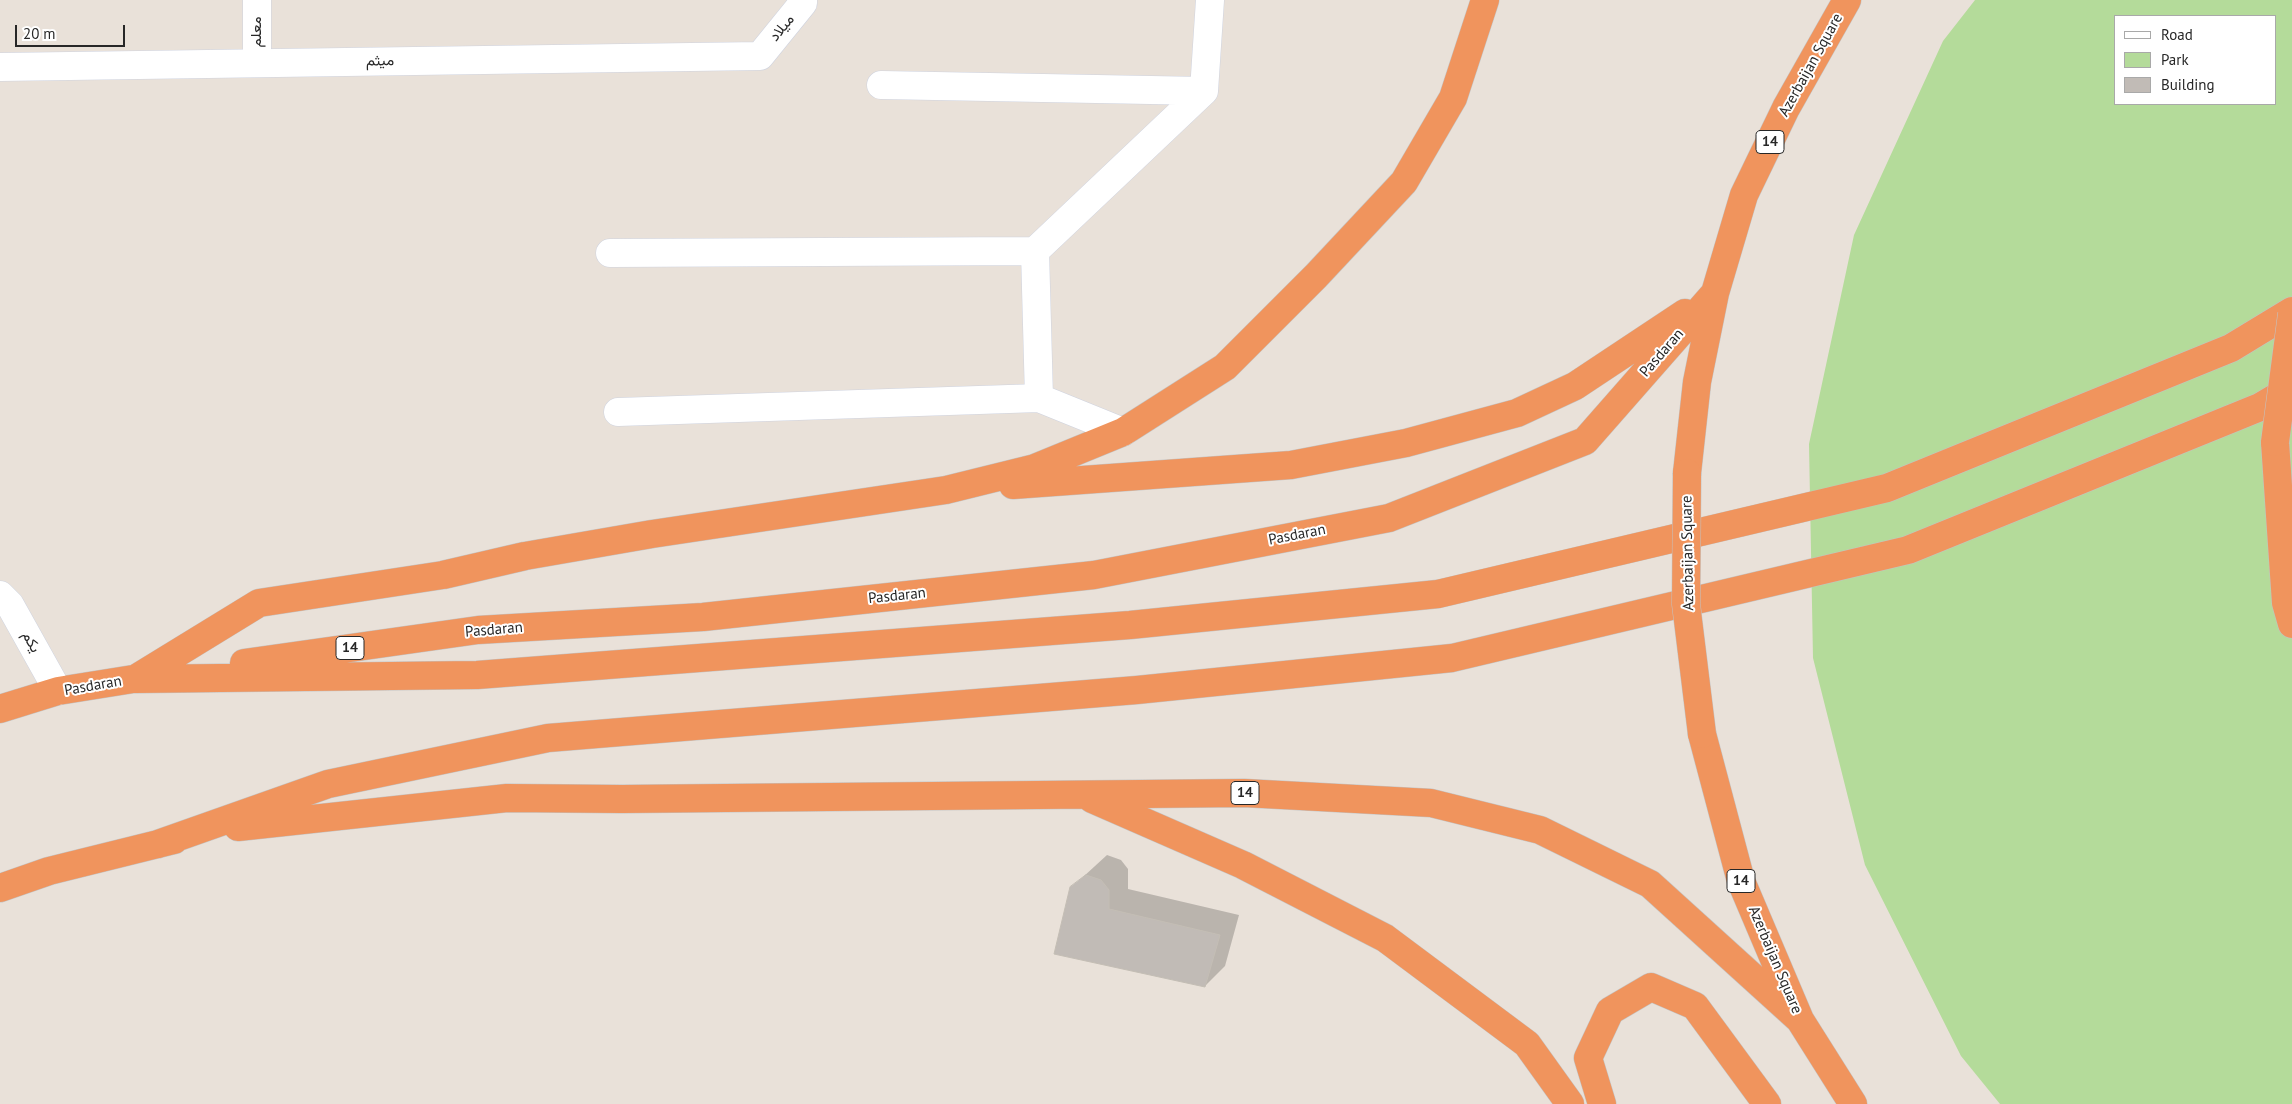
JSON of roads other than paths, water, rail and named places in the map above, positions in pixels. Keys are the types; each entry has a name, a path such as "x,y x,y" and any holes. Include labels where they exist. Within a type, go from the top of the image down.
{"highway":[{"path":"946,490 1035,468 1123,432 1226,367 1316,276 1404,182 1453,98 1485,0"},
{"name":"Azerbaijan Square","path":"1847,0 1786,108 1744,196 1715,293 1697,382 1687,473 1686,604 1702,734 1741,881 1800,1020 1853,1104"},
{"path":"135,678 259,603 443,574 525,556 652,534 946,490 1291,464 1406,443 1517,413 1576,386 1715,293"},
{"name":"Pasdaran","path":"0,709 58,691 135,678 478,630 703,618 1094,575 1389,518 1585,441 1715,293"},
{"path":"135,678 477,675 1130,625 1438,594 1887,488 2231,348 2292,313"},
{"path":"2292,313 2275,442 2286,603 2292,624"},
{"path":"158,844 328,784 548,738 1137,690 1452,658 1908,550 2260,407 2292,388"},
{"name":"14","path":"0,888 49,870 222,829 507,798 622,799 1244,793 1432,803 1540,830 1650,884 1800,1020"},
{"name":"14","path":"1084,795 1243,865 1385,938 1526,1044 1570,1104"},
{"path":"1602,1104 1588,1058 1610,1011 1651,987 1696,1006 1767,1104"}],"street":[{"name":"معلم","path":"257,0 257,63"},
{"name":"میلاد","path":"760,56 803,3 803,0"},
{"path":"610,252 1035,251 1204,91 1210,0"},
{"name":"میثم","path":"0,67 760,56"},
{"path":"881,84 1204,91"},
{"path":"1035,251 1040,398"},
{"path":"618,412 1040,398 1123,432"},
{"name":"یکم","path":"3,603 58,691"}]}
